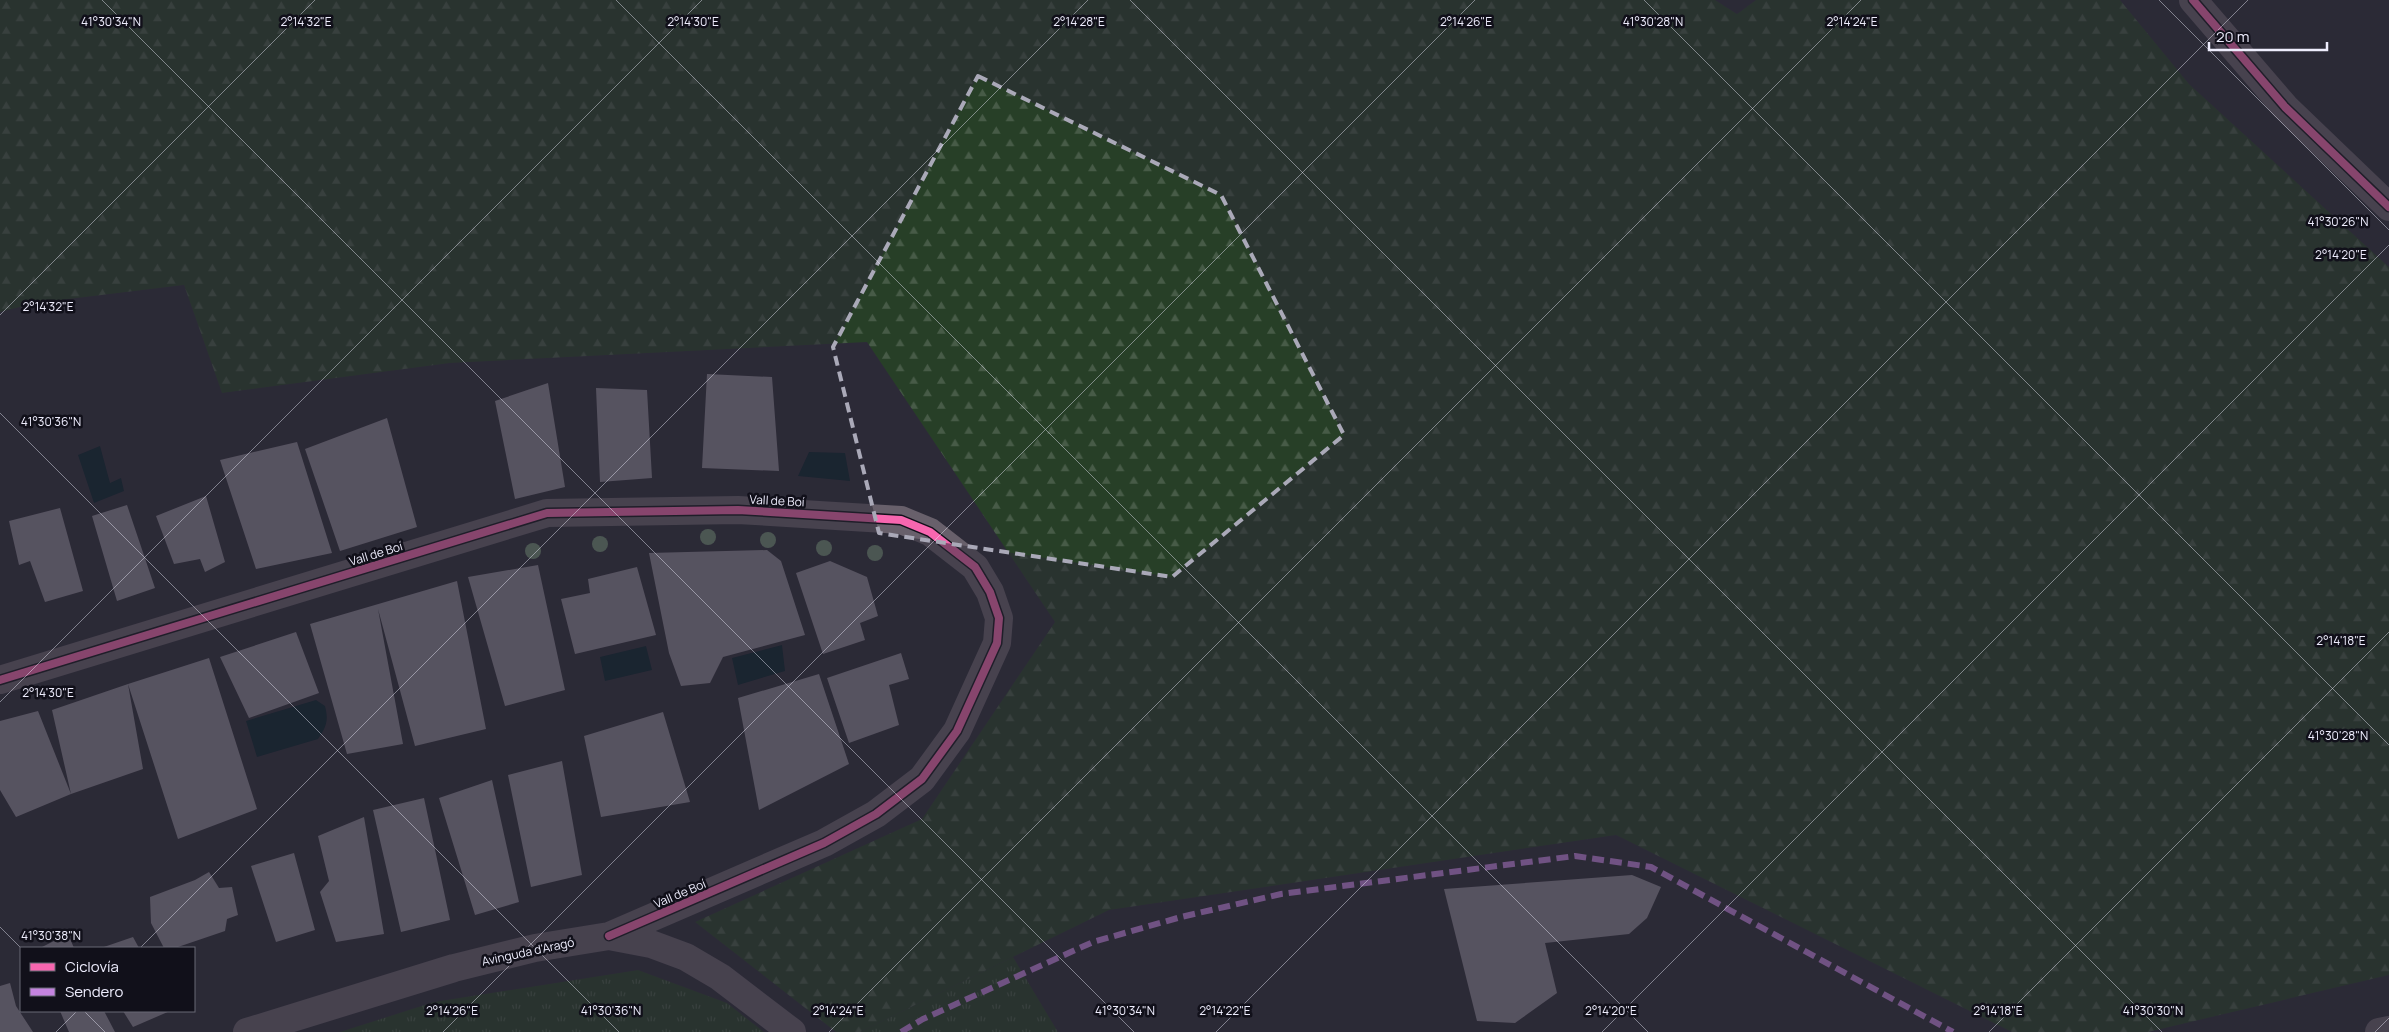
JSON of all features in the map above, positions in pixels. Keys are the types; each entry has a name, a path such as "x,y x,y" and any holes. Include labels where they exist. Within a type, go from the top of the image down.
{"street":[{"path":"2193,0 2285,106 2389,207"},
{"name":"Vall de Boí","path":"0,680 547,513 738,510 901,520 930,532 975,567 990,592 998,618 997,643 957,731 922,779 876,814 824,843 609,936"},
{"name":"Avinguda d'Aragó","path":"246,1032 454,968 535,948 609,936 651,944 686,957 720,977 792,1032"},
{"path":"2379,1032 2389,1030"}],"highlighted area":[{"path":"978,76 1221,195 1344,435 1172,577 879,533 833,347"}],"green space":[{"path":"0,0 1715,0 1737,14 1756,0 2120,0 2189,84 2389,267 2389,975 2148,1032 2012,1032 1616,835 1109,910 860,1032 836,1032 695,922 922,819 1055,622 867,342 450,363 222,393 184,285 36,303 0,312"},
{"path":"1013,957 1058,1032 860,1032"},
{"path":"638,970 727,1003 764,1032 340,1032 434,1002"}],"water":[{"path":"100,446 110,483 121,478 124,491 94,503 78,455"},
{"path":"809,452 845,453 850,481 798,476"},
{"path":"782,645 785,671 738,685 732,658"},
{"path":"646,646 652,670 605,681 600,657"},
{"path":"316,700 325,706 327,716 325,727 318,739 257,757 246,721"}],"building":[{"path":"707,374 772,377 779,471 702,468"},
{"path":"548,383 565,487 515,499 495,401"},
{"path":"596,388 647,390 652,478 600,482"},
{"path":"387,418 417,527 340,551 305,449"},
{"path":"297,442 332,553 256,569 220,460"},
{"path":"206,496 225,562 205,572 200,559 174,564 156,516"},
{"path":"127,505 155,588 117,601 92,516"},
{"path":"60,508 83,591 45,602 30,561 19,565 9,521"},
{"path":"767,550 781,561 805,635 723,657 710,683 681,686 669,653 649,553"},
{"path":"830,561 867,577 878,616 860,623 865,640 823,654 796,573"},
{"path":"538,565 565,690 505,706 468,577"},
{"path":"637,567 656,635 575,654 561,599 590,593 588,579"},
{"path":"457,581 486,729 415,746 378,609 403,744 347,754 310,624"},
{"path":"296,632 319,693 249,718 220,657"},
{"path":"901,653 909,679 889,685 899,725 849,743 827,678"},
{"path":"209,658 257,809 178,839 128,684"},
{"path":"819,674 849,764 759,810 738,698"},
{"path":"128,684 143,769 71,794 52,710"},
{"path":"38,711 71,794 16,817 0,790 0,721"},
{"path":"663,712 690,802 601,817 584,736"},
{"path":"562,761 582,875 531,887 508,775"},
{"path":"492,780 519,902 475,915 439,798"},
{"path":"424,798 450,920 401,932 373,810"},
{"path":"364,817 384,934 336,942 320,892 329,881 318,836"},
{"path":"294,853 315,930 276,942 251,866"},
{"path":"209,872 219,888 232,887 238,915 227,919 225,931 178,947 163,947 151,923 150,897 195,880"},
{"path":"1632,875 1661,887 1647,918 1629,934 1545,943 1557,993 1515,1023 1477,1021 1444,889"},
{"path":"68,934 74,947 42,947"},
{"path":"133,937 138,947 104,947"},
{"path":"10,983 16,1006 33,1032 0,1032 0,986"},
{"path":"60,1012 105,1012 115,1032 69,1032"},
{"path":"124,1012 168,1012 133,1027"}],"marked path":[{"path":"901,1032 923,1019 1093,942 1181,917 1281,894 1575,856 1651,867 1953,1032"}],"cycle path":[{"path":"2193,0 2285,107 2389,207"},
{"path":"0,680 547,513 738,510 901,520 930,532 975,567 990,592 999,618 997,643 957,731 922,779 876,814 824,843 609,936"}]}
